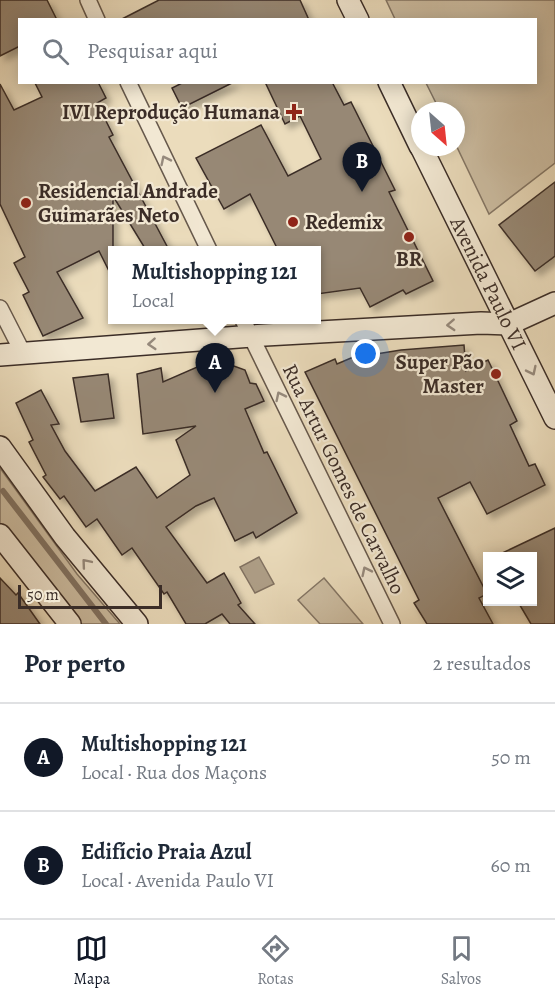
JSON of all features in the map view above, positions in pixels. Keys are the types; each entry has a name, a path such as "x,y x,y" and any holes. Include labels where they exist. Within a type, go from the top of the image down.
{"street":[{"path":"87,0 96,18"},
{"path":"348,0 357,18"},
{"path":"129,84 203,229 208,246"},
{"name":"Avenida Paulo VI","path":"390,84 411,127"},
{"name":"Avenida Paulo VI","path":"425,156 555,418"},
{"path":"0,355 247,328 509,324 555,303"},
{"path":"0,308 23,353"},
{"name":"Rua Artur Gomes de Carvalho","path":"247,328 392,624"},
{"path":"0,447 65,537 137,624"},
{"path":"0,535 70,624"}],"shaded area":[{"path":"386,0 555,0 555,163 489,214 461,156 465,156 465,102 436,102 426,84 537,84 537,18 395,18"},
{"path":"0,468 77,574 120,624 77,624 0,525"},
{"path":"259,557 274,584 255,593 240,567"},
{"path":"324,578 363,624 320,624 298,600"}],"building":[{"path":"0,0 47,0 56,18 18,18 18,47 0,56"},
{"path":"159,0 300,0 308,18 124,18"},
{"path":"0,84 14,110 42,97 36,84 99,84 106,98 97,103 113,135 109,137 167,246 144,246 113,196 113,246 108,246 108,269 99,251 57,272 83,318 43,336 23,295 29,292 14,263 25,257 0,204"},
{"path":"180,84 230,84 182,108 172,88"},
{"path":"266,84 333,84 344,105 351,102 395,190 389,192 433,281 406,294 403,290 370,307 360,288 321,293 321,246 276,246 250,194 224,209 196,158 261,125 288,176 321,159 300,116 285,124"},
{"path":"555,182 555,256 535,271 499,225"},
{"path":"464,345 466,371 488,360 517,421 510,425 529,466 535,464 545,485 487,514 470,482 438,498 483,586 483,596 479,598 493,624 427,624 414,603 419,600 305,372 335,359 337,364 351,358 401,350"},
{"path":"220,361 245,370 250,383 256,384 264,401 245,409 264,453 267,452 297,513 256,538 253,532 235,541 214,498 196,506 166,527 207,583 224,573 241,603 238,605 255,624 230,624 222,614 205,624 186,624 167,592 164,594 132,548 122,555 97,519 86,527 64,496 60,499 43,477 46,475 29,442 33,440 16,403 41,390 59,424 51,425 65,451 95,491 136,467 157,498 190,475 176,440 196,426 143,434 137,374 161,368 163,382 204,364 209,367"},
{"path":"108,374 114,418 81,422 73,378"},
{"path":"555,528 555,624 531,624 520,606 537,606 537,552 504,552"},
{"path":"0,578 16,595 18,593 40,624 0,624"}],"waterway":[{"path":"3,491 106,624"}],"place":[{"name":"IVI Reprodução Humana","path":"294,112"},
{"name":"Edifício Praia Azul","path":"362,192"},
{"name":"Residencial Andrade Guimarães Neto","path":"26,203"},
{"name":"Redemix","path":"293,222"},
{"name":"BR","path":"409,237"},
{"name":"Super Pão Master","path":"496,374"},
{"name":"Multishopping 121","path":"215,393"}]}
